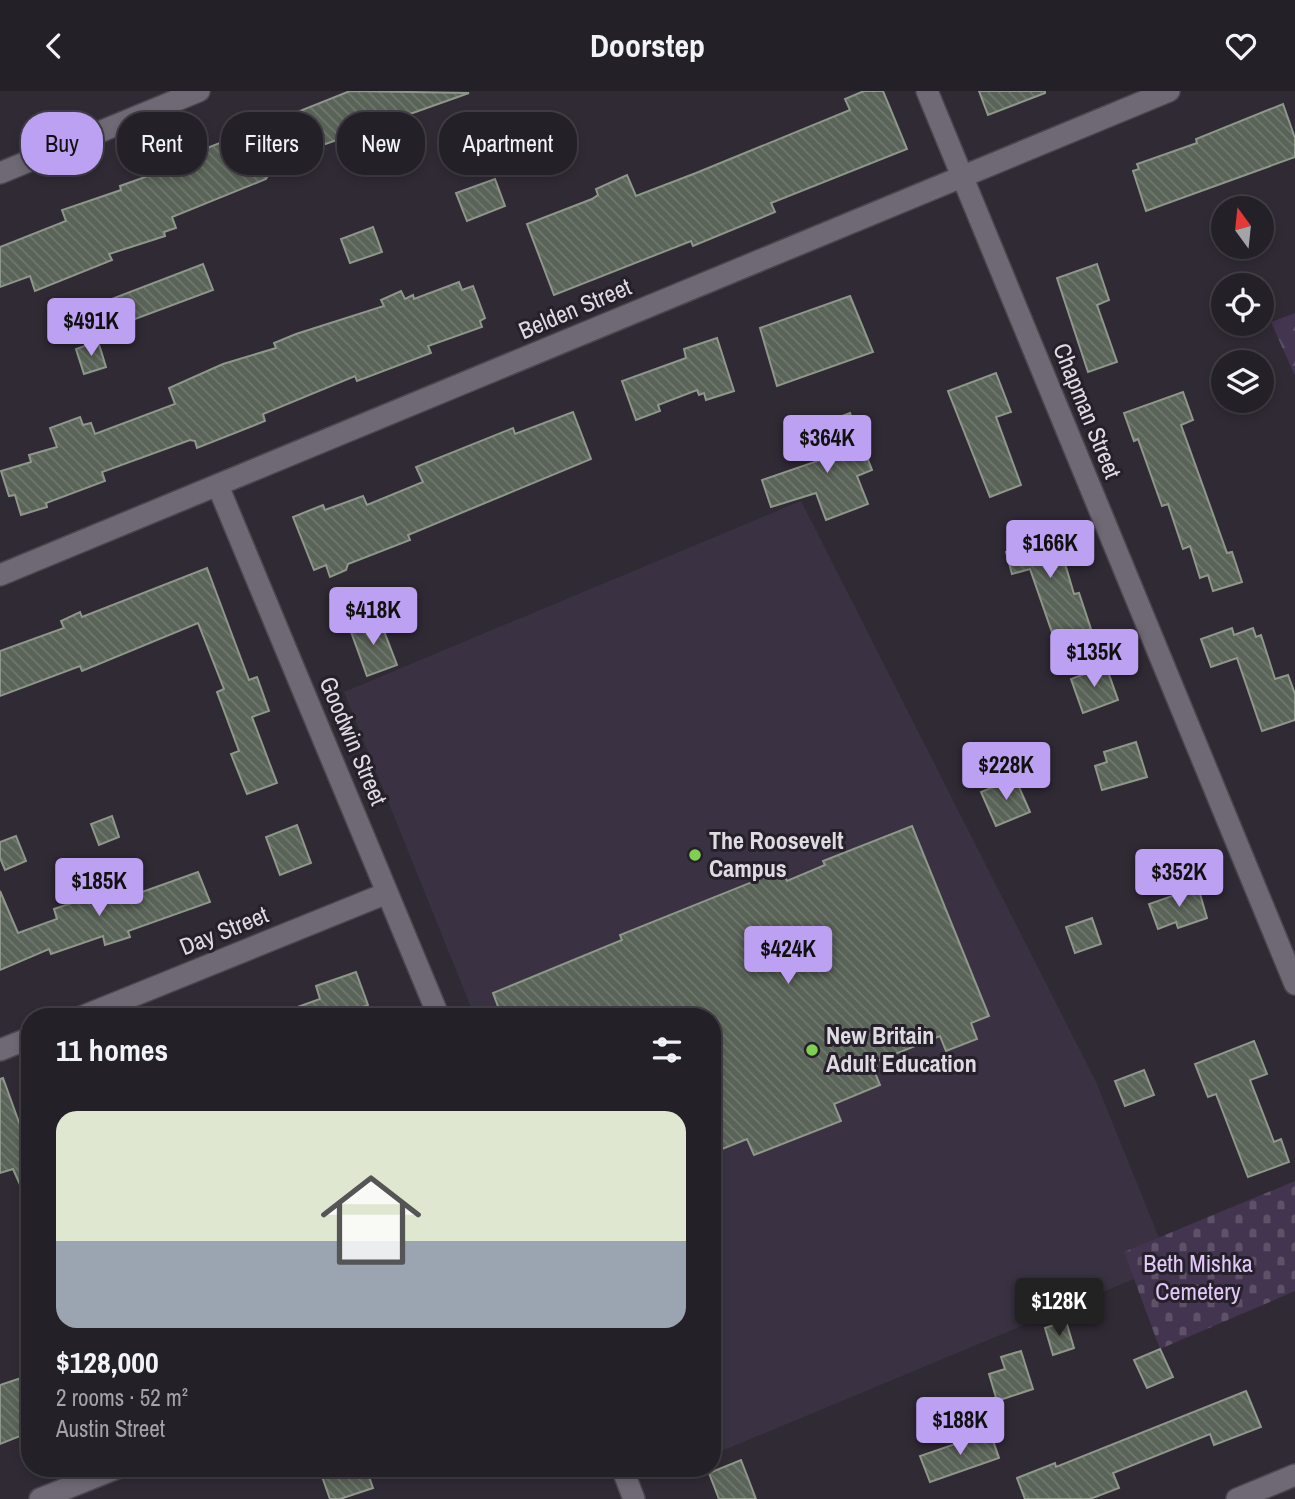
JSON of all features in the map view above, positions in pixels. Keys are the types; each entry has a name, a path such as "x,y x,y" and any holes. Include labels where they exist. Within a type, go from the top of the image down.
{"street":[{"path":"0,173 199,91"},
{"name":"Chapman Street","path":"927,91 1295,984"},
{"name":"Belden Street","path":"0,575 1168,91"},
{"name":"Goodwin Street","path":"218,486 435,1008"},
{"name":"Day Street","path":"103,1008 387,893"},
{"path":"0,1049 21,1041"},
{"path":"1237,1499 1295,1475"},
{"path":"40,1499 95,1477"},
{"path":"625,1477 634,1499"}],"shaded area":[{"name":"The Roosevelt Campus","path":"801,501 1096,1082 1159,1238 1125,1252 1134,1279 721,1451 721,1008 471,1008 344,692"}],"green space":[{"path":"1295,313 1295,376 1274,329 1274,321"},
{"name":"Beth Mishka Cemetery","path":"1295,1181 1295,1291 1160,1349 1124,1252"}],"building":[{"path":"350,91 469,93 415,112 337,112 337,140 323,145 323,112 297,112"},
{"path":"864,91 883,91 907,149 771,203 775,212 693,246 691,241 554,295 527,224 592,199 598,195 596,189 627,175 636,196 696,173 850,110 845,99"},
{"path":"979,91 1045,91 1045,93 988,115"},
{"path":"1283,104 1295,138 1295,157 1146,211 1133,171 1139,169 1137,164 1197,143 1196,139"},
{"path":"221,142 221,175 268,175 266,179 172,217 176,228 164,232 165,236 109,254 112,260 35,291 30,276 0,287 0,247 66,221 62,210 121,190 120,186 151,175 207,175 207,148"},
{"path":"495,179 505,206 467,221 456,193"},
{"path":"373,227 382,252 350,263 341,239"},
{"path":"203,264 213,290 119,325 109,300"},
{"path":"1097,264 1109,300 1097,305 1117,362 1088,372 1057,278"},
{"path":"459,282 462,290 473,286 485,318 480,321 482,327 428,346 431,353 357,381 355,376 263,414 265,421 197,448 195,441 190,440 102,472 105,481 46,503 47,507 21,515 15,495 9,496 1,471 31,462 29,455 57,447 50,428 80,417 83,425 91,423 95,434 175,404 169,388 223,364 276,348 274,343 296,334 384,306 381,300 401,291 405,299 413,295 414,299"},
{"path":"850,296 873,352 777,386 760,328"},
{"path":"717,338 734,391 706,400 704,393 699,395 697,390 658,405 660,411 636,420 622,381 686,358 684,349"},
{"path":"98,341 106,367 84,374 76,349"},
{"path":"996,373 1011,412 996,417 1021,485 990,497 948,391"},
{"path":"1183,392 1193,420 1181,425 1227,553 1232,552 1242,582 1213,591 1208,575 1200,578 1190,546 1183,549 1168,504 1162,506 1138,439 1134,441 1124,413"},
{"path":"573,412 591,459 408,535 410,540 348,564 346,570 330,577 326,565 314,570 293,517 323,505 325,510 363,496 367,505 423,482 416,467 513,428 515,434"},
{"path":"850,413 872,470 857,476 868,504 826,520 816,493 771,507 762,480 838,454 826,422"},
{"path":"1053,523 1074,594 1079,593 1091,629 1055,641 1030,569 1012,574 1006,552 1015,549 1011,536"},
{"path":"207,568 249,680 257,677 269,711 252,717 277,783 247,794 231,754 239,751 217,692 224,689 198,623 82,671 80,666 0,696 0,651 64,628 61,621 80,612 82,617"},
{"path":"379,618 397,665 367,676 350,629"},
{"path":"1232,628 1234,635 1253,628 1256,637 1261,635 1275,679 1288,675 1295,694 1295,720 1262,731 1237,658 1211,667 1201,639"},
{"path":"1106,666 1118,700 1083,713 1071,679"},
{"path":"1136,742 1147,777 1102,790 1095,766 1107,762 1104,752"},
{"path":"1015,778 1030,812 996,826 981,792"},
{"path":"112,816 119,837 99,845 91,824"},
{"path":"297,825 311,863 280,875 266,837"},
{"path":"912,826 989,1016 971,1023 977,1039 946,1051 940,1036 875,1062 877,1067 873,1068 880,1085 834,1104 841,1121 754,1155 747,1139 721,1149 721,1008 499,1008 493,993 622,940 620,935 782,870 787,881 825,865 823,861"},
{"path":"16,836 26,861 5,870 0,858 0,842"},
{"path":"198,872 210,902 128,931 130,937 105,945 103,936 51,954 49,949 0,970 0,891 18,933 57,919 54,909 90,897 88,893 126,881 131,896"},
{"path":"1198,887 1207,918 1178,928 1176,922 1158,929 1149,904"},
{"path":"1092,918 1101,944 1075,953 1066,927"},
{"path":"356,972 368,1005 360,1008 295,1008 320,999 316,986"},
{"path":"1254,1041 1267,1074 1250,1080 1274,1142 1281,1139 1289,1162 1248,1177 1216,1094 1208,1097 1195,1064"},
{"path":"1144,1070 1154,1095 1125,1106 1115,1081"},
{"path":"3,1078 21,1128 21,1187 13,1169 0,1173 0,1079"},
{"path":"1066,1321 1074,1348 1053,1355 1045,1328"},
{"path":"1160,1349 1173,1377 1147,1388 1134,1360"},
{"path":"1021,1351 1033,1389 997,1401 989,1374 1005,1369 1001,1357"},
{"path":"21,1378 21,1436 0,1444 0,1385"},
{"path":"1246,1391 1261,1427 1214,1445 1210,1434 1113,1473 1119,1488 1090,1499 1025,1499 1017,1478 1055,1463 1056,1467"},
{"path":"990,1432 999,1458 930,1482 920,1456"},
{"path":"741,1460 756,1499 719,1499 711,1477 721,1477 721,1468"},
{"path":"322,1477 369,1477 373,1488 340,1499 330,1499"}],"place":[{"name":"The Roosevelt Campus","path":"695,855"},
{"name":"New Britain Adult Education","path":"812,1050"}]}
